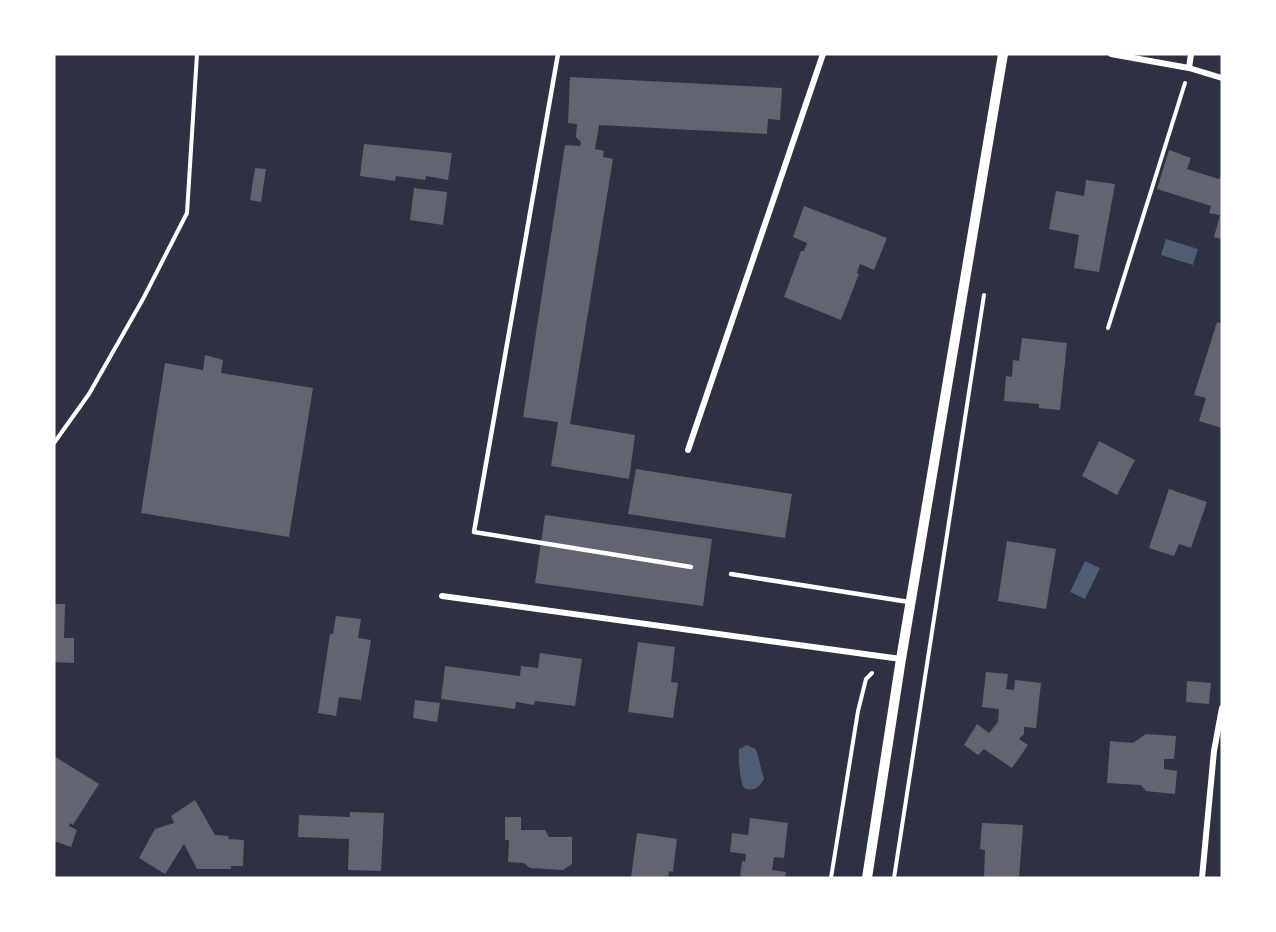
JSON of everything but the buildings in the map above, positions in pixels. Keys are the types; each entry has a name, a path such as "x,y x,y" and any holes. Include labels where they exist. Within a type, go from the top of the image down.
{"street":[{"path":"688,450 823,54"},
{"path":"867,878 900,661 1003,54"},
{"path":"1112,54 1189,68 1222,78"},
{"path":"1189,68 1191,54"},
{"path":"442,596 900,661"},
{"path":"1202,878 1214,751 1222,708"}],"lane":[{"path":"558,54 474,532 691,567"},
{"path":"731,574 910,603"}],"path":[{"path":"54,443 89,394 188,213 197,54"},
{"path":"1108,328 1189,68"},
{"path":"894,878 985,294"},
{"path":"831,878 858,711 866,680 874,670 900,661"}],"water":[{"path":"1166,239 1198,249 1193,265 1161,255"},
{"path":"1085,561 1100,568 1085,599 1070,592"},
{"path":"747,745 757,752 764,779 758,787 753,789 744,788 740,775 739,749"}]}
